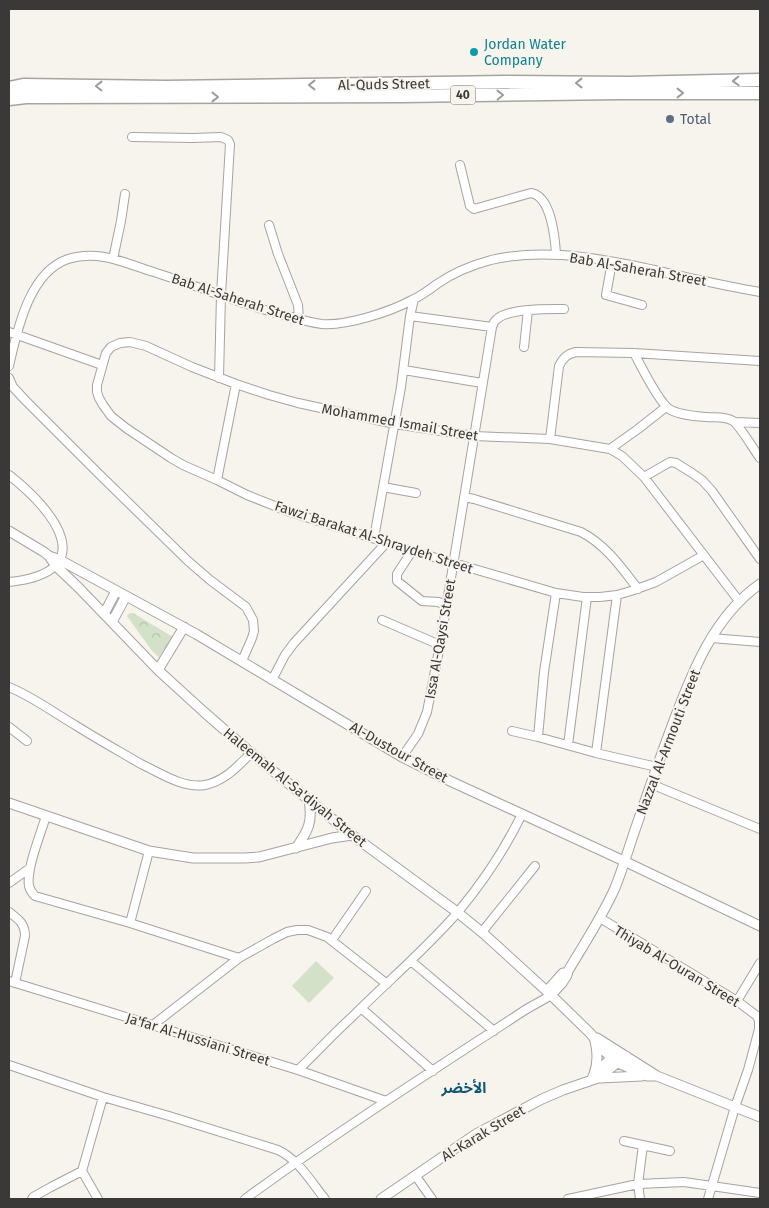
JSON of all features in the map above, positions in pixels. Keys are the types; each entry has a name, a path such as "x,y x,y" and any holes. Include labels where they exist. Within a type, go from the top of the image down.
{"highway":[{"name":"Al-Quds Street","path":"9,88 33,85 166,87 760,80"},
{"name":"Al-Quds Street","path":"9,99 26,97 760,93"}],"street":[{"path":"132,137 221,137 228,140 230,144 221,295 219,378"},
{"path":"460,165 472,208 531,193 541,198 554,232 556,254"},
{"path":"113,259 125,194"},
{"path":"268,225 297,301 299,319"},
{"name":"Bab Al-Saherah Street","path":"9,366 12,333 31,295 40,281 53,267 77,256 90,255 113,259 252,306 321,324 331,324 378,314 414,300 467,268 490,260 532,254 556,254 612,262 760,292"},
{"path":"612,262 606,295 642,305"},
{"path":"374,538 395,424 410,316 414,300"},
{"path":"410,316 492,327 495,320 506,314 528,310 564,309"},
{"path":"524,347 528,310"},
{"name":"Issa Al-Qaysi Street","path":"402,756 418,734 427,712 440,645 492,327"},
{"path":"12,333 102,365"},
{"name":"Mohammed Ismail Street","path":"102,365 106,353 111,347 120,343 130,342 146,346 219,378 298,403 395,424 474,436 550,439 610,449 622,456 644,477 739,601"},
{"path":"550,439 559,366 566,356 570,354 576,352 634,353 760,361"},
{"path":"634,353 659,397 666,407 671,410 681,414 728,419 735,422 760,423"},
{"name":"Fawzi Barakat Al-Shraydeh Street","path":"102,365 97,385 102,405 111,416 126,428 171,458 246,495 290,512 412,551 556,593 587,598 617,595 638,589 656,582 704,555"},
{"path":"404,370 482,383"},
{"path":"9,378 13,388 171,545 210,580 246,608 253,620 254,631 242,661"},
{"path":"217,480 236,384"},
{"path":"610,449 666,407"},
{"path":"735,422 760,458"},
{"path":"644,477 670,462 676,463 702,480 712,491 760,559"},
{"path":"9,475 27,491 52,519 62,541 63,554 52,570 35,577 9,582"},
{"path":"384,487 416,493"},
{"path":"464,497 581,532 593,538 612,556 638,589"},
{"name":"Al-Dustour Street","path":"9,531 44,552 58,563 116,590 184,628 402,756 450,781 624,860 760,926"},
{"path":"272,680 285,655 294,643 386,542"},
{"path":"412,551 397,574 397,581 422,601 439,602 446,606"},
{"name":"Haleemah Al-Sa'diyah Street","path":"58,563 73,582 158,670 204,712 352,835 482,932 549,993 593,1037 619,1057 652,1076 760,1117"},
{"name":"Nazzal Al-Armouti Street","path":"549,993 567,976 568,971 600,918 615,887 686,688 711,638 739,601 760,584"},
{"path":"104,614 116,590"},
{"path":"538,736 544,672 556,593"},
{"path":"596,753 617,595"},
{"path":"112,622 126,596"},
{"path":"568,745 587,598"},
{"path":"382,620 440,645"},
{"path":"158,670 184,628"},
{"path":"711,638 760,642"},
{"path":"9,687 40,702 157,772 184,784 195,786 214,782 228,775 252,753"},
{"path":"9,727 26,741"},
{"path":"512,731 657,767"},
{"path":"651,784 760,829"},
{"path":"296,848 308,828 311,811 309,800"},
{"path":"9,803 149,851 193,858 259,857 332,838 352,835"},
{"path":"298,1070 387,984 457,912 497,860 522,814"},
{"path":"46,816 30,868 29,886 35,896 130,923 239,958"},
{"path":"130,923 149,851"},
{"path":"482,932 535,866"},
{"path":"9,883 30,868"},
{"path":"332,940 366,891"},
{"path":"9,912 24,924 25,930 12,982"},
{"name":"Thiyab Al-Ouran Street","path":"600,918 738,1001 757,1016 759,1026 748,1070 708,1199"},
{"path":"153,1025 239,958 273,938 297,930 317,932 332,940 387,984"},
{"path":"410,961 494,1031"},
{"path":"738,1001 760,963"},
{"name":"Ja'far Al-Hussiani Street","path":"12,982 298,1070 386,1101"},
{"path":"245,1199 386,1101 540,1001 549,993"},
{"path":"361,1008 433,1071"},
{"path":"593,1037 598,1053 595,1077 652,1076"},
{"name":"Al-Karak Street","path":"381,1199 476,1134 563,1090 595,1077 619,1057"},
{"path":"9,1065 103,1097 278,1150 296,1162 325,1199"},
{"path":"98,1199 82,1171 103,1097"},
{"path":"624,1141 670,1151"},
{"path":"640,1199 638,1184 643,1145"},
{"path":"32,1199 82,1171"},
{"path":"415,1176 432,1199"},
{"path":"568,1199 638,1184 684,1182 760,1194"}],"green space":[{"path":"130,613 173,637 159,657 152,651 127,616"},
{"path":"316,961 334,978 309,1003 292,986"}],"place":[{"name":"Jordan Water Company","path":"474,52"},
{"name":"Total","path":"670,119"}],"district":[{"name":"الأخضر","path":"464,1088"}]}
